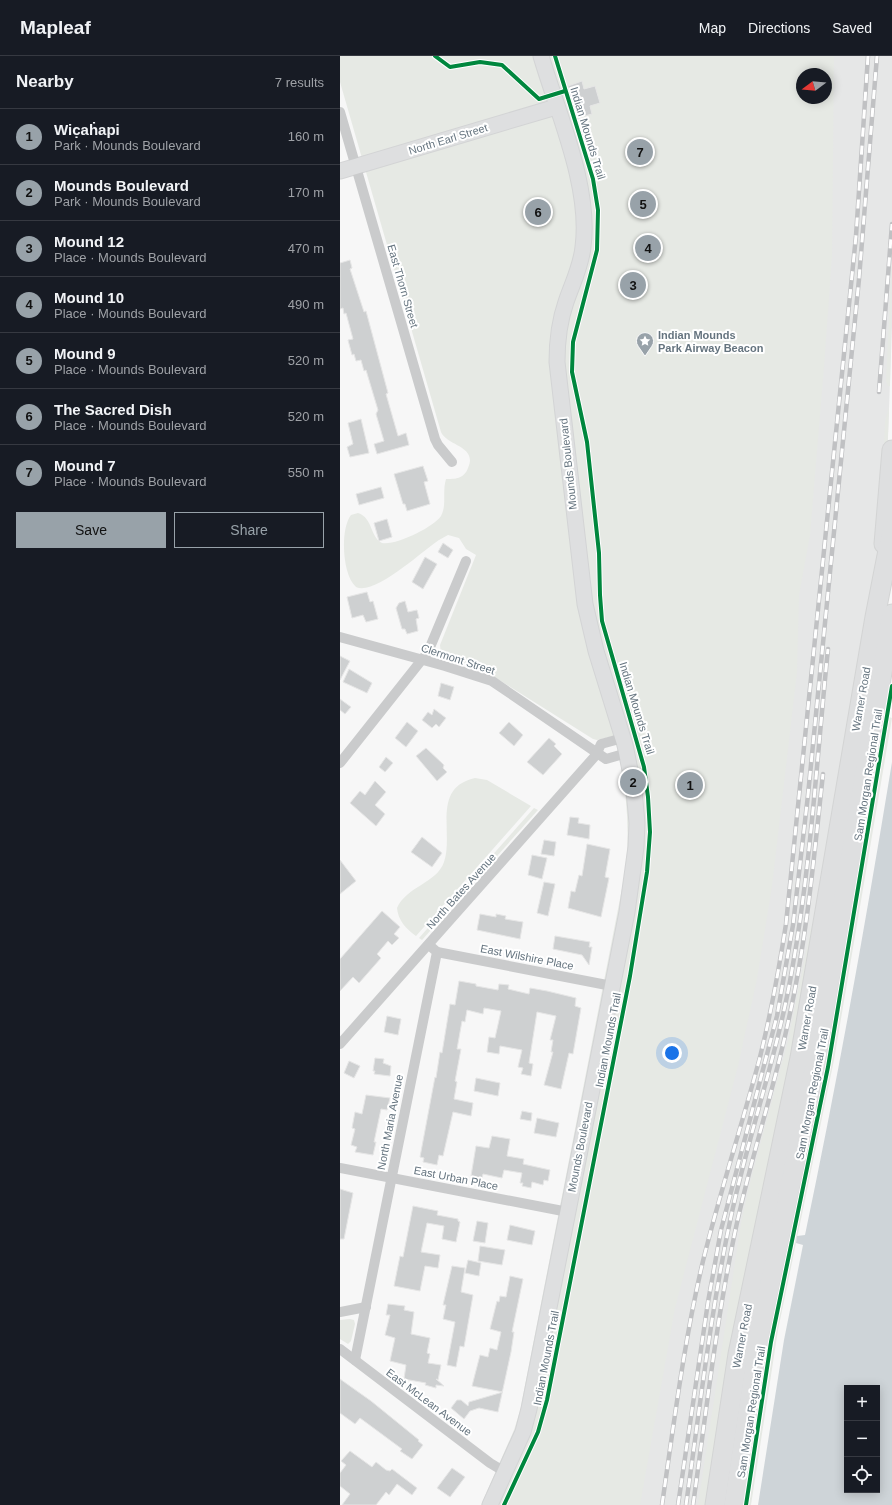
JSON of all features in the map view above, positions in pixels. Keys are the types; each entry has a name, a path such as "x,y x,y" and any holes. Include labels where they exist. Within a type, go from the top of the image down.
{"highway":[{"path":"879,593 892,450"},
{"name":"Warner Road","path":"714,1505 738,1354 809,1007 879,593 892,530"},
{"name":"Warner Road","path":"734,1505 760,1332 818,1051 892,614"}],"street":[{"name":"Mounds Boulevard","path":"490,1505 523,1432 528,1413 612,986 630,890 636,841 635,795 625,746 596,652 585,604 557,362 560,325 581,260 585,225 580,182 541,56"},
{"name":"North Earl Street","path":"340,171 556,107"},
{"name":"East Thorn Street","path":"340,112 435,439 452,462"},
{"path":"340,763 422,660 432,644 466,561"},
{"name":"Clermont Street","path":"340,637 480,677 496,684 606,759 625,746"},
{"path":"599,753 602,744 625,746"},
{"name":"North Bates Avenue","path":"340,1044 599,753"},
{"path":"429,945 437,952"},
{"name":"East Wilshire Place","path":"437,952 612,986"},
{"name":"North Maria Avenue","path":"355,1360 437,952"},
{"name":"East Urban Place","path":"340,1168 568,1212"},
{"path":"340,1312 366,1307"},
{"name":"East McLean Avenue","path":"340,1349 491,1464 505,1472"}],"shaded area":[{"path":"340,56 834,56 832,256 824,367 810,535 799,595 797,672 772,886 757,979 738,1066 675,1308 640,1505 481,1505 514,1430 520,1411 625,873 628,838 622,770 614,736 597,740 593,739 485,671 446,658 441,654 440,645 476,555 466,549 459,538 448,535 439,540 398,571 375,585 364,588 356,587 351,581 345,563 344,541 347,522 351,515 358,513 363,515 369,523 375,536 382,543 396,542 414,535 431,525 441,516 444,507 444,489 446,479 462,476 466,472 470,461 469,455 465,451 444,437 441,432 340,82"},
{"path":"826,56 892,56 892,327 887,464 880,540 815,928 700,1505 638,1505 825,104 832,104 832,68 826,68"},
{"path":"892,257 890,386 888,386 886,381"},
{"path":"889,407 887,464 883,469 885,421"},
{"path":"892,657 892,671 825,1067 769,1342 744,1505 741,1505 765,1351"},
{"path":"889,717 892,718 834,1060 778,1330 751,1505 749,1505 774,1343 830,1068"},
{"path":"892,762 892,1505 758,1505 784,1340 803,1245 796,1243 797,1236 805,1235 851,999"},
{"path":"475,778 487,780 531,806 416,936 403,924 397,908 408,894 429,880 440,869 444,862 446,850 448,801 453,791 461,783"},
{"path":"534,808 538,810 422,940 419,938"},
{"path":"816,915 806,983 707,1505 698,1505 741,1223 751,1179 788,1041 811,928"},
{"path":"340,1320 354,1320 355,1324 351,1341 348,1344 340,1339"}],"building":[{"path":"582,81 584,89 595,86 600,103 590,106 592,114 577,118 575,111 572,112 567,94 570,93 568,86"},
{"path":"350,260 352,268 350,269 364,312 366,311 388,393 386,394 398,436 406,433 409,445 377,454 374,444 384,441 376,414 378,410 366,370 364,371 361,360 356,361 354,354 352,355 348,340 353,339 346,313 344,314 343,308 340,309 340,263"},
{"path":"361,419 369,453 350,457 347,447 353,444 348,423"},
{"path":"423,466 428,481 424,482 430,504 407,511 405,504 403,504 394,474"},
{"path":"381,487 384,498 359,505 356,494"},
{"path":"387,519 392,537 379,541 374,523"},
{"path":"443,543 453,550 448,558 438,552"},
{"path":"425,557 437,564 423,589 412,582"},
{"path":"367,592 370,602 373,601 378,619 366,622 363,615 352,618 347,597"},
{"path":"405,601 408,612 417,610 419,618 416,619 418,631 407,634 405,629 402,629 396,608 399,603"},
{"path":"340,656 350,661 340,680"},
{"path":"349,669 372,683 367,693 343,682"},
{"path":"441,683 454,687 450,700 438,696"},
{"path":"340,699 351,707 345,714 340,710"},
{"path":"434,709 446,718 439,727 436,724 432,728 422,720 428,712 432,715"},
{"path":"407,722 418,731 406,747 395,738"},
{"path":"509,722 523,735 514,746 499,733"},
{"path":"549,738 556,744 554,746 562,754 543,775 527,762"},
{"path":"426,748 444,765 443,768 447,772 437,781 416,756"},
{"path":"386,757 393,763 385,772 379,767"},
{"path":"375,781 386,792 375,805 385,814 376,826 350,803 360,791 365,795"},
{"path":"570,817 579,818 578,823 590,825 589,839 567,835"},
{"path":"422,837 442,853 432,867 411,852"},
{"path":"544,840 556,842 554,856 541,854"},
{"path":"587,844 610,849 605,877 609,878 601,917 568,908 571,891 575,892 579,875 582,876"},
{"path":"532,855 547,858 542,879 528,875"},
{"path":"340,860 356,881 340,894"},
{"path":"544,882 555,884 548,916 537,913"},
{"path":"382,911 400,927 394,934 399,938 392,945 388,941 377,954 381,958 359,983 353,977 340,991 340,959"},
{"path":"480,914 496,917 496,914 506,916 505,919 523,922 520,939 477,930"},
{"path":"555,936 590,942 589,947 592,947 589,965 582,955 553,949"},
{"path":"459,981 498,990 499,984 509,985 508,989 529,994 530,988 547,991 576,998 575,1006 581,1008 573,1054 569,1053 561,1089 544,1085 553,1052 551,1052 553,1040 550,1040 556,1016 537,1012 529,1063 533,1064 531,1076 521,1074 523,1068 518,1067 522,1050 500,1046 499,1054 487,1052 489,1037 495,1038 501,1011 484,1008 483,1014 467,1010 465,1022 462,1021 457,1049 461,1049 455,1081 457,1082 454,1099 473,1103 471,1116 453,1112 443,1156 439,1155 437,1165 423,1162 424,1158 420,1157 440,1052 442,1053 450,1004 455,1005"},
{"path":"387,1016 401,1019 398,1035 384,1032"},
{"path":"375,1058 384,1059 383,1063 391,1066 390,1076 374,1074"},
{"path":"349,1061 360,1066 354,1078 344,1073"},
{"path":"476,1078 500,1083 498,1096 474,1091"},
{"path":"366,1095 390,1098 387,1110 381,1109 374,1142 376,1142 373,1155 355,1152 357,1147 351,1145 355,1129 352,1128 355,1112 362,1114"},
{"path":"522,1111 532,1113 531,1121 520,1119"},
{"path":"537,1118 559,1123 556,1137 534,1133"},
{"path":"492,1136 510,1139 507,1156 524,1159 523,1164 550,1170 548,1181 544,1180 543,1185 532,1182 531,1188 522,1186 523,1183 520,1183 522,1173 504,1170 502,1178 483,1174 482,1178 471,1176 476,1146 489,1148"},
{"path":"340,1189 353,1193 344,1239 340,1239"},
{"path":"413,1206 438,1211 437,1215 458,1219 460,1222 456,1242 442,1239 444,1226 427,1223 421,1252 440,1255 438,1268 425,1266 420,1291 394,1286 400,1256 403,1257"},
{"path":"477,1221 488,1223 485,1243 473,1241"},
{"path":"510,1225 535,1231 532,1245 507,1240"},
{"path":"480,1246 505,1250 502,1265 478,1261"},
{"path":"468,1260 481,1263 479,1276 465,1273"},
{"path":"452,1266 465,1268 461,1292 473,1295 464,1347 460,1346 456,1367 447,1365 455,1322 443,1319 446,1305 443,1305"},
{"path":"510,1276 523,1279 512,1332 514,1332 511,1352 502,1392 472,1386 480,1355 488,1357 490,1348 497,1350 501,1332 490,1329 497,1301 499,1302 500,1296 506,1297"},
{"path":"388,1304 405,1306 404,1310 414,1312 411,1334 430,1338 427,1353 430,1354 428,1363 441,1365 438,1380 436,1379 444,1386 436,1385 436,1388 425,1385 426,1383 404,1379 406,1365 390,1361 395,1338 385,1335 390,1315 386,1315"},
{"path":"340,1379 371,1401 419,1440 418,1441 423,1445 412,1459 400,1451 402,1449 360,1418 355,1424 340,1413"},
{"path":"502,1392 498,1412 479,1408 470,1411 464,1419 451,1408 457,1400 461,1400 468,1406 469,1402"},
{"path":"350,1451 372,1467 376,1462 386,1470 390,1471 392,1469 417,1488 412,1495 397,1484 389,1495 386,1492 376,1505 342,1505 350,1494 340,1486 340,1473 346,1465 341,1461"},
{"path":"452,1468 465,1477 450,1497 437,1488"}],"railway":[{"path":"662,1505 680,1382 696,1291 760,1057 781,958 786,924 856,236 868,56"},
{"path":"678,1505 708,1302 721,1230 777,1016 793,925 808,795 859,279 877,56"},
{"path":"879,392 892,224"},
{"path":"686,1505 706,1358 732,1212 772,1061 786,1001 799,930 809,850 828,649"},
{"path":"693,1505 728,1266 741,1205 783,1045 801,958 823,774"}],"cycle path":[{"name":"Indian Mounds Trail","path":"435,56 450,67 480,62 502,65 539,99 565,91"},
{"name":"Indian Mounds Trail","path":"504,1505 538,1432 547,1400 630,976 647,872 650,832 648,797 644,767 602,621 599,553 587,442 572,372 573,342 597,250 598,210 593,179 555,56"},
{"name":"Sam Morgan Regional Trail","path":"746,1505 771,1342 828,1067 892,686"}],"place":[{"name":"Mound 7","path":"640,152"},
{"name":"Mound 9","path":"643,204"},
{"name":"The Sacred Dish","path":"538,212"},
{"name":"Mound 10","path":"648,248"},
{"name":"Mound 12","path":"633,285"},
{"name":"Indian Mounds Park Airway Beacon","path":"645,356"},
{"name":"Mounds Boulevard","path":"633,782"},
{"name":"Wic̣aḣapi","path":"690,785"}]}
